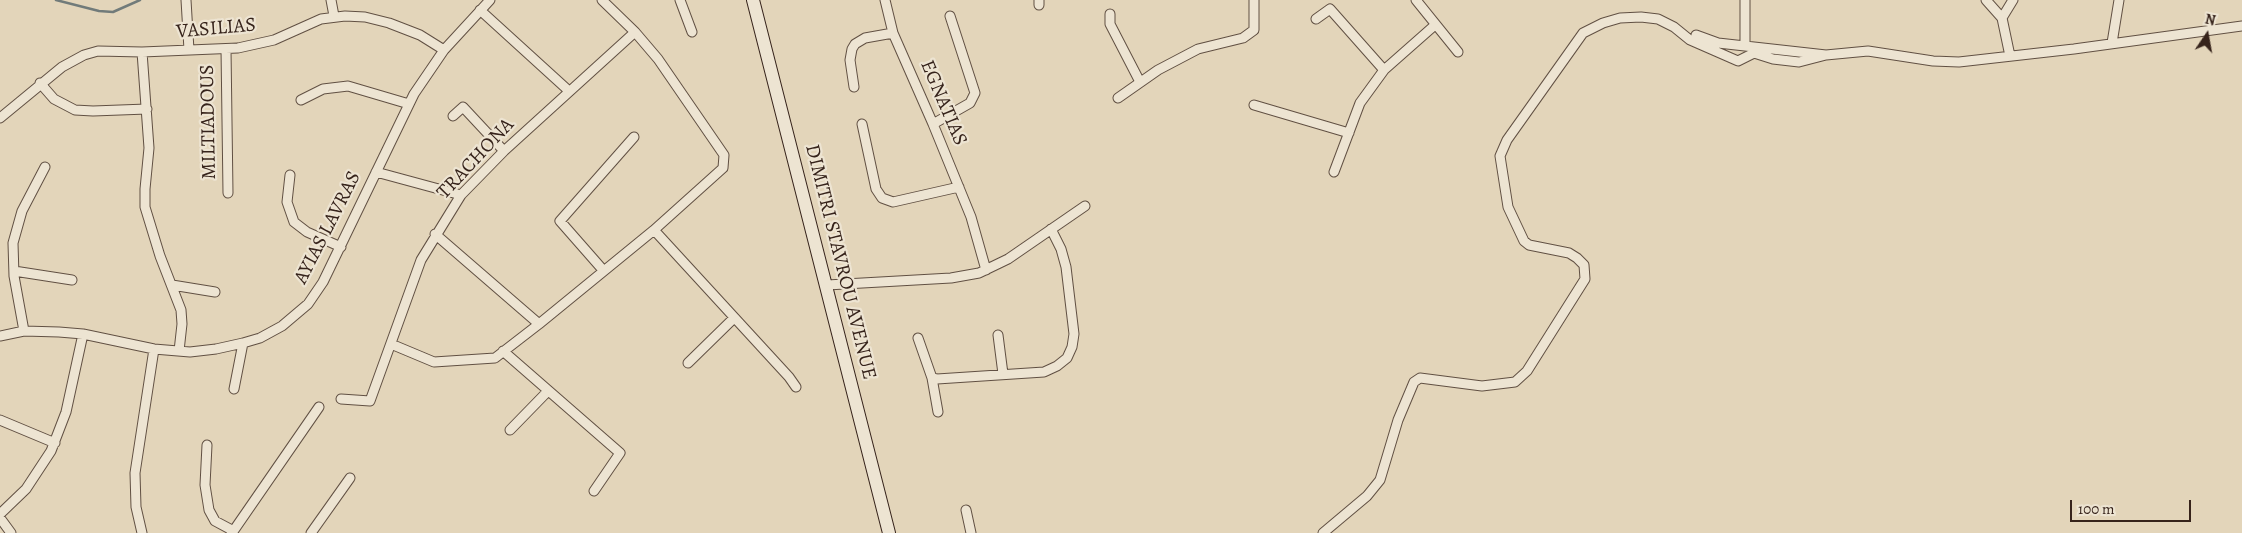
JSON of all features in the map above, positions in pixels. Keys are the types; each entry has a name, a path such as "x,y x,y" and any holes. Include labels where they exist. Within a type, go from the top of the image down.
{"main road":[{"name":"DIMITRI STAVROU AVENUE","path":"754,0 889,533"}],"street":[{"path":"186,0 189,50"},
{"path":"331,0 334,16"},
{"name":"AYIAS LAVRAS","path":"0,336 24,330 83,334 154,349 179,352 204,351 243,343 274,331 302,311 318,290 341,247 408,104 444,50 490,0"},
{"path":"680,0 692,32"},
{"name":"EGNATIAS","path":"885,0 893,33 934,124 971,217 986,270"},
{"path":"1118,98 1158,70 1198,49 1243,38 1254,30 1254,0"},
{"path":"1416,0 1458,52"},
{"path":"1745,0 1745,45"},
{"path":"1986,0 2002,18 2010,56"},
{"path":"2002,18 2013,0"},
{"path":"2112,43 2119,0"},
{"path":"391,344 434,362 495,358 654,230 722,168 725,162 722,151 665,68 607,2"},
{"path":"1316,19 1330,8 1384,70"},
{"path":"480,10 569,91"},
{"path":"1110,14 1110,24 1140,82"},
{"name":"VASILIAS","path":"0,118 40,83 68,63 91,53 226,49 274,40 305,25 334,16 365,17 388,23 424,37 444,50"},
{"path":"934,124 970,103 975,93 950,16"},
{"path":"1323,533 1367,496 1380,480 1398,420 1414,382 1420,378 1482,386 1515,382 1527,371 1585,279 1584,264 1569,253 1529,245 1524,242 1508,207 1500,156 1507,140 1583,33 1612,21 1641,17 1658,19 1674,27 1690,40 1738,61 1761,51"},
{"path":"1334,172 1360,103 1384,70 1435,25"},
{"path":"1696,35 1718,43 1745,45 1761,51 1826,55 1868,51 1934,62 1950,62 2242,26"},
{"name":"TRACHONA","path":"342,399 370,401 421,260 461,195 504,151 635,32"},
{"path":"854,87 850,60 855,44 864,38 893,33"},
{"name":"MILTIADOUS","path":"226,49 228,193"},
{"path":"142,52 150,148 145,189 145,207 182,316 179,352"},
{"path":"40,83 54,99 75,110 147,109"},
{"path":"301,100 323,89 348,86 408,104"},
{"path":"1254,105 1349,133"},
{"path":"453,116 463,107 504,151"},
{"path":"862,124 876,189 882,198 893,202 959,187"},
{"path":"603,270 560,221 634,137"},
{"path":"24,330 12,251 22,211 44,167"},
{"path":"376,172 461,195"},
{"path":"290,175 287,202 294,222 307,232 341,247"},
{"path":"827,285 951,278 986,270 1008,259 1085,206"},
{"path":"932,378 1044,372 1057,366 1066,358 1072,347 1074,334 1066,267 1061,249 1051,229"},
{"path":"654,230 789,377 796,387"},
{"path":"436,234 539,324"},
{"path":"14,271 72,280"},
{"path":"172,286 215,292"},
{"path":"688,363 734,318"},
{"path":"0,514 34,480 55,443 68,403 83,334"},
{"path":"998,335 1003,374"},
{"path":"918,338 932,378 938,412"},
{"path":"234,389 243,343"},
{"path":"142,533 136,508 135,473 154,349"},
{"path":"503,351 620,453 594,491"},
{"path":"510,430 548,391"},
{"path":"207,445 205,485 208,510 215,521 230,529 232,533 319,407"},
{"path":"0,420 55,443"},
{"path":"311,533 350,478"},
{"path":"966,510 971,533"},
{"path":"0,518 11,533"}],"waterway":[{"path":"56,0 99,11 113,12 140,0"}]}
